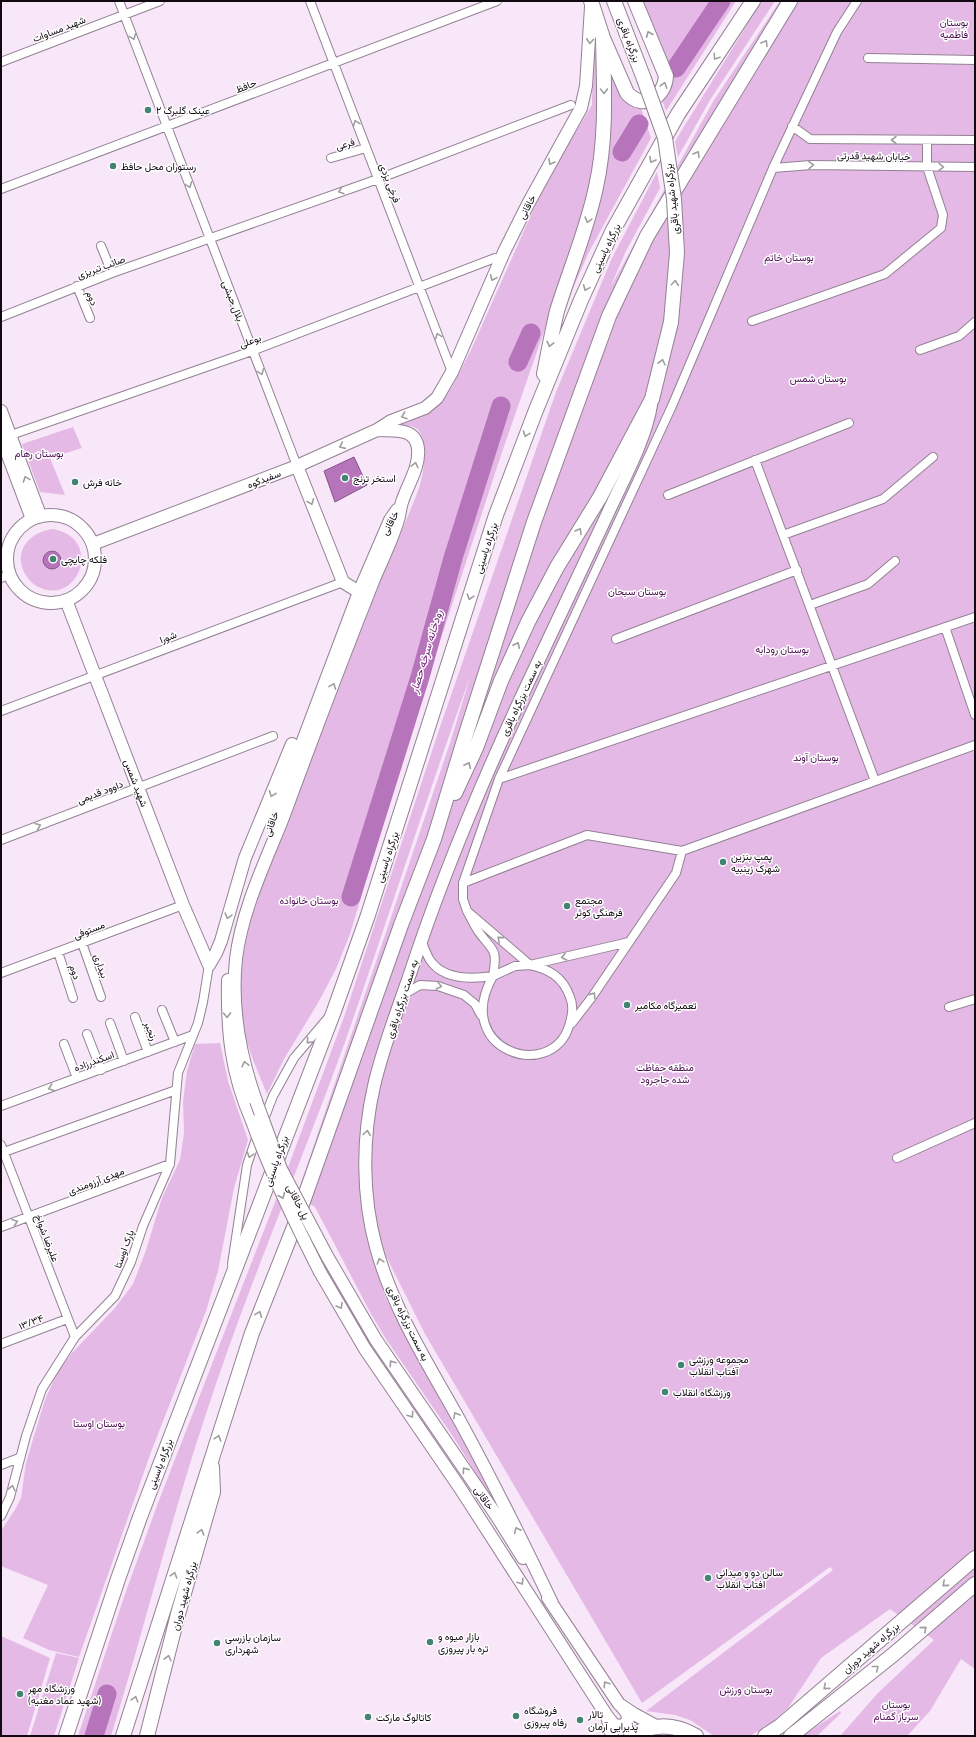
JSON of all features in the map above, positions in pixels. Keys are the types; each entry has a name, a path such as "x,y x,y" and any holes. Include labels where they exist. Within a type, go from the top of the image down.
{"highway":[{"path":"591,1 603,38 627,93 632,99 638,101 655,99 664,88 666,76 635,1"},
{"name":"بزرگراه باقری","path":"614,1 644,79"},
{"name":"بزرگراه یاسینی","path":"66,1736 118,1579 229,1283 334,1011 368,915 496,515 536,410 581,300 612,232 678,114 753,1"},
{"path":"123,1736 252,1333 294,1228 401,925 434,839 467,730 534,522 609,316 647,236 790,1"},
{"path":"536,410 557,312 582,239 596,185 602,146 604,105 603,38"},
{"name":"بزرگراه شهید باقری","path":"434,839 476,748 500,682 528,622 557,567 600,497 652,399 671,322 677,253 674,199 665,138 644,79"},
{"name":"بزرگراه شهید دوران","path":"147,1736 178,1614 213,1492 212,1456"},
{"name":"بزرگراه شهید دوران","path":"765,1736 780,1726 975,1558"},
{"name":"بزرگراه شهید دوران","path":"791,1736 894,1654 975,1584"},
{"path":"631,1736 643,1729 656,1726 677,1727 696,1736"}],"main road":[{"name":"خاقانی","path":"431,404 442,390 452,372 504,252 525,210 581,108 586,86 591,1"},
{"name":"به سمت بزرگراه باقری","path":"552,1603 501,1497 408,1327 385,1276 376,1247 367,1193 366,1141 374,1087 421,940 464,826 496,752 616,496 649,421 652,399"},
{"name":"سفیدکوه","path":"92,544 297,466 377,430 391,421 414,413 431,404"},
{"path":"1,411 4,437 36,517"},
{"path":"377,430 405,431 412,434 416,441 418,451 415,469 402,502"},
{"name":"بلال حبشی","path":"297,466 343,582"},
{"name":"خاقانی","path":"252,1121 236,1077 230,1046 227,1015 228,976 232,939 243,901 359,592 390,520 402,502"},
{"name":"خاقانی","path":"256,1101 249,1080 238,1029 235,977 239,940 254,894 363,608 398,522 402,502"},
{"path":"36,517 64,517 76,523 86,532 92,544 95,558 88,584 78,594 66,600 53,603 39,601 27,596 6,576 9,547 15,535 36,517"},
{"path":"208,965 216,954 221,941 245,858 351,598 359,592 343,582"},
{"name":"شهید شمس","path":"66,600 183,905 208,965"},
{"name":"پل خاقانی","path":"256,1101 282,1169 327,1256"},
{"name":"پل خاقانی","path":"252,1121 287,1207 320,1272"},
{"name":"خاقانی","path":"327,1256 376,1340 496,1515 619,1704 656,1726"},
{"name":"خاقانی","path":"320,1272 366,1349 460,1488 606,1716 612,1736"},
{"path":"606,1716 614,1725 621,1726 627,1723 629,1717 627,1712 619,1704"}],"street":[{"name":"بلال حبشی","path":"119,1 297,466"},
{"name":"شهید مساوات","path":"1,62 160,1"},
{"name":"فرخی یزدی","path":"310,1 452,372"},
{"name":"حافظ","path":"1,189 497,1"},
{"path":"467,911 530,965 545,968 558,976 567,988 572,1002 572,1016 567,1032 558,1044 545,1052 530,1055 515,1054 502,1048 491,1037 482,1010 484,995 493,976 496,956 493,949 478,931 467,911 463,899 462,883 499,779 672,406 792,126 837,32 857,1"},
{"path":"868,58 975,60"},
{"name":"صائب تبریزی","path":"1,317 76,286 209,237 378,179 571,105"},
{"name":"خیابان شهید قدرتی","path":"792,126 810,139 975,140"},
{"path":"752,321 885,274 941,228 943,215 927,167 927,140"},
{"name":"فرعی","path":"330,158 366,148"},
{"name":"خیابان شهید قدرتی","path":"773,168 811,165 975,168"},
{"path":"102,246 112,273"},
{"name":"بوعلی","path":"4,437 252,351 420,288 494,258"},
{"name":"دوم","path":"76,286 90,318"},
{"path":"920,350 960,336 975,322"},
{"path":"668,495 849,423"},
{"path":"783,535 882,499 933,457"},
{"path":"755,460 875,781"},
{"path":"810,605 868,584 895,561"},
{"path":"616,639 797,570"},
{"name":"شورا","path":"1,710 343,582"},
{"path":"499,779 975,617"},
{"path":"944,627 975,715"},
{"name":"داوود قدیمی","path":"1,840 273,736"},
{"path":"462,883 587,835 682,851 975,745"},
{"path":"569,1026 592,997 676,873 682,851"},
{"name":"مستوفی","path":"1,973 183,905"},
{"path":"421,940 430,961 436,967 450,974 468,979 493,976 515,966 530,965 629,942"},
{"name":"بیداری","path":"82,942 102,996"},
{"name":"دوم","path":"58,952 73,998"},
{"name":"پارک اوستا","path":"1,1516 10,1497 19,1458 42,1390 76,1337 115,1296 131,1262 143,1226 170,1164 178,1073 193,1035 203,1002 208,965"},
{"path":"403,995 420,985 438,986 464,994 475,1004 484,1019"},
{"path":"949,1007 975,999"},
{"path":"162,1010 176,1042"},
{"path":"229,1283 246,1165 254,1143 273,1096 294,1058 334,1011"},
{"name":"رنجبر","path":"135,1017 148,1052"},
{"path":"110,1023 124,1061"},
{"path":"87,1034 101,1070"},
{"name":"اسکندرزاده","path":"1,1106 193,1035"},
{"path":"64,1044 77,1078"},
{"path":"2,1149 176,1090"},
{"path":"897,1158 975,1123"},
{"name":"علیرضا شواخ","path":"2,1149 67,1319 76,1337"},
{"name":"مهدی آرزومندی","path":"1,1228 170,1164"},
{"name":"۱۳/۳۴","path":"1,1344 67,1319"},
{"path":"1,1465 19,1458"}],"green space":[{"path":"639,1 736,1 666,111 661,97 666,91"},
{"path":"762,1 775,1 710,100 678,157 675,142"},
{"name":"منطقه حفاظت شده جاجرود","path":"780,1 975,1 975,1669 961,1659 930,1711 907,1736 840,1736 878,1693 934,1640 890,1609 821,1658 788,1708 770,1724 750,1736 714,1736 690,1720 675,1715 646,1711 833,1570 830,1567 642,1703 425,1334 387,1258 369,1246 385,1296 397,1320 517,1539 452,1435 386,1339 370,1312 315,1207 297,1195 450,743 471,674 345,1042 255,1275 221,1370 180,1496 111,1736 78,1736 124,1597 158,1503 277,1197 344,1017 439,730 556,392 612,258 657,172 660,188 626,251 610,288 714,100"},
{"name":"بوستان خانواده","path":"593,33 598,77 597,144 592,181 582,222 499,461 416,715 350,934 336,969 318,1003 284,1059 267,1094 249,1049 241,1015 241,973 246,944 252,915 271,858 363,622 421,482 424,452 422,436 418,430 412,427 404,426 393,428 391,426 440,403 452,387 471,350 535,206 568,145 592,105"},
{"path":"607,57 630,104 641,108 651,138 589,252 561,315 586,246"},
{"name":"بوستان رهام","path":"73,427 82,448 50,458 65,495 40,492 22,444"},
{"path":"53,529 69,535 78,545 81,556 80,568 75,579 66,587 54,590 41,588 31,582 22,568 22,552 25,546 30,539 44,531","holes":["51,550 57,552 61,556 59,566 42,558 46,552"]},
{"name":"بوستان اوستا","path":"220,1043 228,1081 248,1140 234,1188 218,1271 206,1311 151,1452 79,1657 49,1650 23,1638 48,1585 1,1566 1,1531 21,1498 26,1463 45,1400 57,1373 71,1354 115,1308 133,1284 145,1253 162,1198 180,1160 184,1133 183,1101 187,1071 195,1044"},
{"name":"ورزشگاه مهر (شهید عماد مغنیه)","path":"1,1636 50,1658 27,1736 1,1736"},
{"path":"56,1653 79,1658 54,1736 30,1736"},
{"path":"840,1711 841,1713 817,1736 802,1736"}],"shaded area":[{"name":"استخر ترنج","path":"354,457 367,485 335,502 324,471"},
{"path":"48,551 56,551 61,556 59,567 56,569 48,569 43,564 43,556"}],"waterway":[{"name":"رودخانه سرخه حصار","path":"676,68 721,1"},
{"name":"رودخانه سرخه حصار","path":"622,152 639,124"},
{"name":"رودخانه سرخه حصار","path":"518,362 531,333"},
{"name":"رودخانه سرخه حصار","path":"351,897 420,677 453,558 501,406"},
{"name":"رودخانه سرخه حصار","path":"94,1736 107,1694"}],"place":[{"name":"عینک گلبرگ ۲","path":"148,110"},
{"name":"رستوران محل حافظ","path":"113,166"},
{"name":"استخر ترنج","path":"345,478"},
{"name":"خانه فرش","path":"75,482"},
{"name":"فلکه چایچی","path":"53,559"},
{"name":"پمپ بنزین شهرک زینبیه","path":"723,862"},
{"name":"مجتمع فرهنگی کوثر","path":"567,906"},
{"name":"تعمیرگاه مکامیر","path":"627,1005"},
{"name":"مجموعه ورزشی آفتاب انقلاب","path":"681,1365"},
{"name":"ورزشگاه انقلاب","path":"665,1392"},
{"name":"سالن دو و میدانی افتاب انقلاب","path":"708,1578"},
{"name":"بازار میوه و تره بار پیروزی","path":"430,1642"},
{"name":"سازمان بازرسی شهرداری","path":"217,1643"},
{"name":"ورزشگاه مهر (شهید عماد مغنیه)","path":"20,1694"},
{"name":"فروشگاه رفاه پیروزی","path":"516,1716"},
{"name":"کاتالوگ مارکت","path":"368,1717"},
{"name":"تالار پذیرایی آرمان","path":"580,1720"}],"park label":[{"name":"بوستان فاطمیه","path":"954,28"},
{"name":"بوستان خاتم","path":"789,257"},
{"name":"بوستان شمس","path":"818,378"},
{"name":"بوستان سبحان","path":"637,591"},
{"name":"بوستان رودابه","path":"782,649"},
{"name":"بوستان آوند","path":"816,757"},
{"name":"بوستان ورزش","path":"746,1689"},
{"name":"بوستان سرباز گمنام","path":"896,1710"}]}
